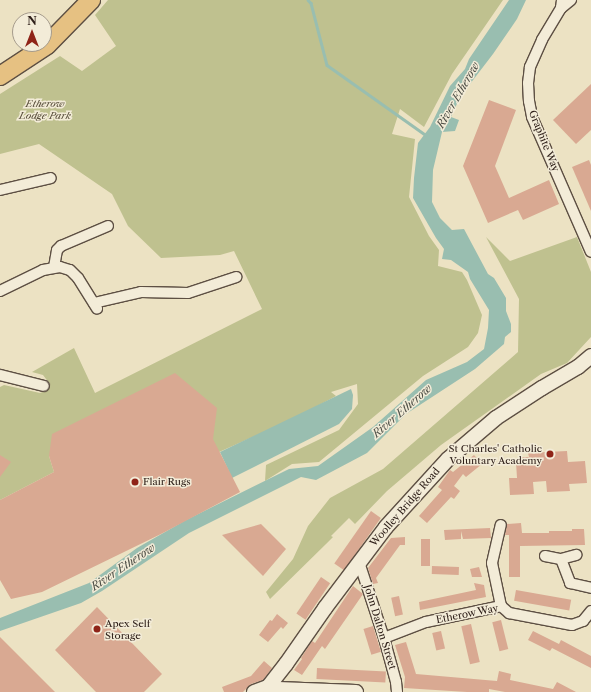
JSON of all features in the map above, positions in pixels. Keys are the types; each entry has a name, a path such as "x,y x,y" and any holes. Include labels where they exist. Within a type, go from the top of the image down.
{"highway":[{"path":"0,76 47,44 91,0"}],"street":[{"path":"562,4 571,0"},
{"name":"Graphite Way","path":"562,4 542,40 530,67 528,83 529,101 532,116 591,252"},
{"path":"0,190 51,178"},
{"path":"54,267 57,250 61,246 108,226"},
{"path":"0,291 43,270 54,267 70,270 78,278 96,306 141,292 188,294 236,277"},
{"name":"Woolley Bridge Road","path":"268,687 386,527 448,459 496,418 578,367 591,356"},
{"path":"0,375 44,386"},
{"path":"501,525 492,563 501,606"},
{"path":"545,556 561,559 576,555"},
{"path":"561,559 570,583 591,588"},
{"name":"John Dalton Street","path":"359,562 384,638 396,682 397,692"},
{"name":"Etherow Way","path":"384,638 426,622 501,606 509,613 572,625 583,621 591,611"},
{"path":"254,692 268,687 278,689 356,692"}],"green space":[{"name":"Etherow Lodge Park","path":"108,0 503,0 452,74 424,127 400,109 392,134 415,139 409,197 429,236 439,250 438,266 462,272 482,315 478,333 468,347 423,376 319,462 292,464 265,481 266,465 339,430 358,404 357,384 331,392 336,396 291,420 210,456 49,456 54,472 0,500 0,387 4,385 40,393 47,390 49,383 43,375 32,372 74,348 95,393 262,309 234,251 220,255 161,258 128,226 112,194 39,144 0,154 0,94 60,56 82,71 116,46 95,15"},
{"path":"486,237 510,261 577,237 591,272 591,337 567,363 541,374 441,445 387,491 355,524 349,518 331,536 333,537 270,599 266,592 293,559 308,526 330,498 383,469 518,352 519,299"}],"water":[{"name":"River Etherow","path":"509,0 526,0 517,19 493,54 460,97 451,117 459,120 455,131 442,132 433,170 432,202 440,218 452,230 464,229 488,274 494,278 506,298 506,311 511,324 511,332 505,337 504,344 475,369 406,414 367,453 316,480 301,477 189,533 102,591 81,603 0,631 0,618 89,583 137,548 186,520 289,469 318,466 373,427 426,380 467,362 484,349 488,328 489,310 470,279 468,272 451,260 442,259 444,249 413,198 414,178 418,143 430,127 450,86 465,69 469,59"},
{"path":"351,389 353,395 352,409 339,424 232,478 220,452"}],"building":[{"path":"591,84 591,130 576,144 553,120"},
{"path":"489,100 516,110 495,166 509,198 549,180 559,204 523,220 518,210 488,223 463,166"},
{"path":"589,160 591,165 591,211 572,167"},
{"name":"Flair Rugs","path":"175,373 217,408 213,439 240,492 161,534 42,592 11,599 0,580 0,500 54,472 49,456 52,434"},
{"path":"567,451 568,462 585,461 587,483 569,484 570,491 547,492 546,481 533,482 534,494 510,495 509,478 517,478 516,462 523,462 522,457 529,457 528,453"},
{"path":"0,455 11,462 0,477"},
{"path":"474,455 482,464 466,477 463,474 454,486 460,491 454,499 451,497 427,523 419,516 442,490 438,487 450,470 453,472"},
{"path":"371,511 381,518 344,570 334,563"},
{"path":"521,523 522,533 549,533 549,531 572,531 572,529 584,529 585,545 520,546 520,577 509,577 509,535 505,535 507,524"},
{"path":"261,524 286,549 263,576 222,535"},
{"path":"490,528 491,538 463,539 461,531 461,539 445,540 444,530"},
{"path":"405,537 405,545 400,545 376,578 378,583 373,584 368,568 391,538"},
{"path":"421,539 430,539 430,566 421,566"},
{"path":"432,566 459,567 459,575 432,574"},
{"path":"479,567 482,577 472,577 470,569"},
{"path":"321,577 330,583 306,620 296,613"},
{"path":"474,583 484,585 486,597 420,610 419,602 476,590"},
{"path":"353,586 363,594 325,649 322,646 302,675 294,670 312,641 315,643"},
{"path":"516,590 571,600 569,611 514,601"},
{"path":"399,596 403,615 395,616 391,598"},
{"name":"Apex Self Storage","path":"97,607 162,674 144,692 96,692 55,650"},
{"path":"277,614 288,623 283,629 281,627 268,642 259,635 270,620 272,621"},
{"path":"501,620 508,649 500,651 492,622"},
{"path":"471,624 480,662 470,664 461,626"},
{"path":"373,626 381,652 371,655 363,629"},
{"path":"441,631 445,649 436,651 432,633"},
{"path":"533,631 559,644 561,640 591,656 591,668 552,648 550,651 528,640"},
{"path":"0,637 55,692 0,692"},
{"path":"406,642 416,674 497,681 499,671 511,674 510,680 553,689 557,682 576,692 505,692 489,689 489,692 467,692 404,688 405,677 395,645"},
{"path":"264,661 272,668 263,680 251,684 243,692 224,692 222,687 251,676"},
{"path":"317,668 386,672 385,683 316,679"}],"waterway":[{"path":"308,0 311,3 327,65 426,135"}],"place":[{"name":"St Charles' Catholic Voluntary Academy","path":"550,454"},
{"name":"Flair Rugs","path":"135,482"},
{"name":"Apex Self Storage","path":"97,629"}]}
